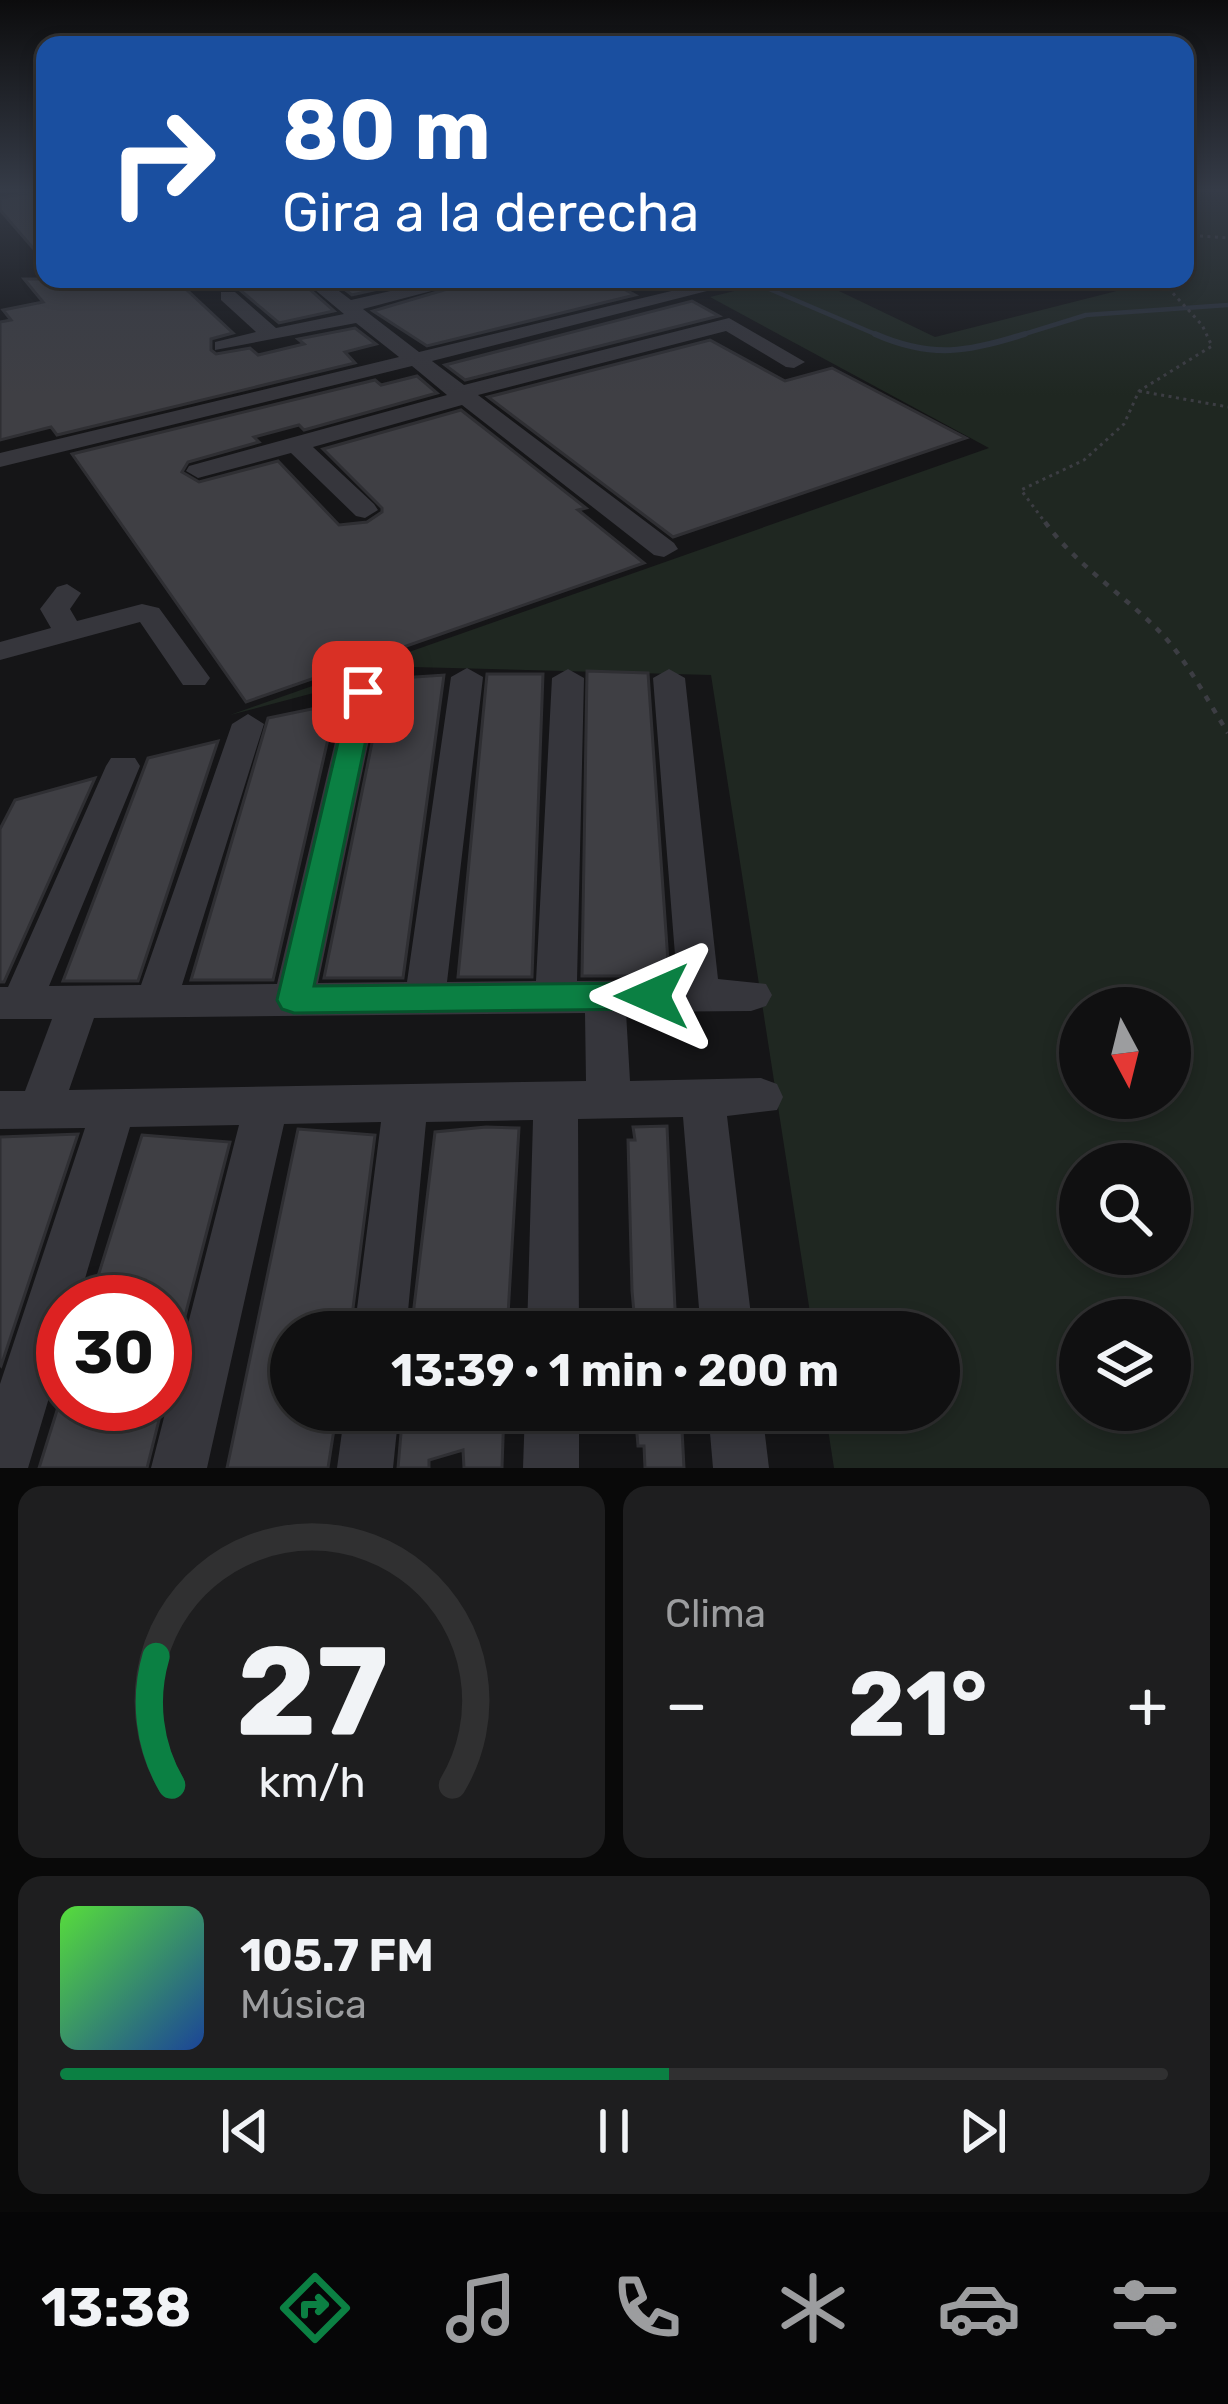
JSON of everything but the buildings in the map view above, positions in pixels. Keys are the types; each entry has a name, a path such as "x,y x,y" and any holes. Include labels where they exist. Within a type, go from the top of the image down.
{"street":[{"path":"322,288 664,549"},
{"path":"222,346 436,288"},
{"path":"0,460 681,288"},
{"path":"228,296 272,335"},
{"path":"198,471 729,324 794,362"},
{"path":"0,450 407,356"},
{"path":"296,444 365,510"},
{"path":"68,593 55,609 68,632"},
{"path":"0,651 130,614 149,614 194,678"},
{"path":"424,998 467,677"},
{"path":"556,997 568,677"},
{"path":"670,679 699,995"},
{"path":"294,1000 363,692"},
{"path":"156,1001 248,724"},
{"path":"122,766 10,1003 752,995"},
{"path":"605,996 609,1099"},
{"path":"20,1110 79,1002"},
{"path":"20,1110 761,1097"},
{"path":"703,1098 725,1311"},
{"path":"553,1311 556,1100"},
{"path":"382,1311 406,1102"},
{"path":"179,1468 266,1105"},
{"path":"0,1468 114,1107"},
{"path":"365,1468 369,1431"},
{"path":"551,1468 552,1431"},
{"path":"737,1431 741,1468"}],"path":[{"path":"1165,288 1204,322 1211,346 1138,391 1124,424 1084,460 1021,490 1066,551 1109,581 1165,637 1228,733"},
{"path":"1138,391 1228,407"}],"shaded area":[{"path":"1194,258 1228,258 1228,1468 834,1468 828,1431 960,1431 960,1311 810,1311 711,675 412,667 230,715 989,448 710,297 746,288 833,288 935,337 1128,288 1194,288"}],"waterway":[{"path":"767,288 882,337"},
{"path":"1021,335 1086,315 1228,305"},
{"path":"875,334 933,350 986,345 1021,335"},
{"path":"1015,337 1021,335"}],"route":[{"path":"363,692 294,1000 652,996"}]}
